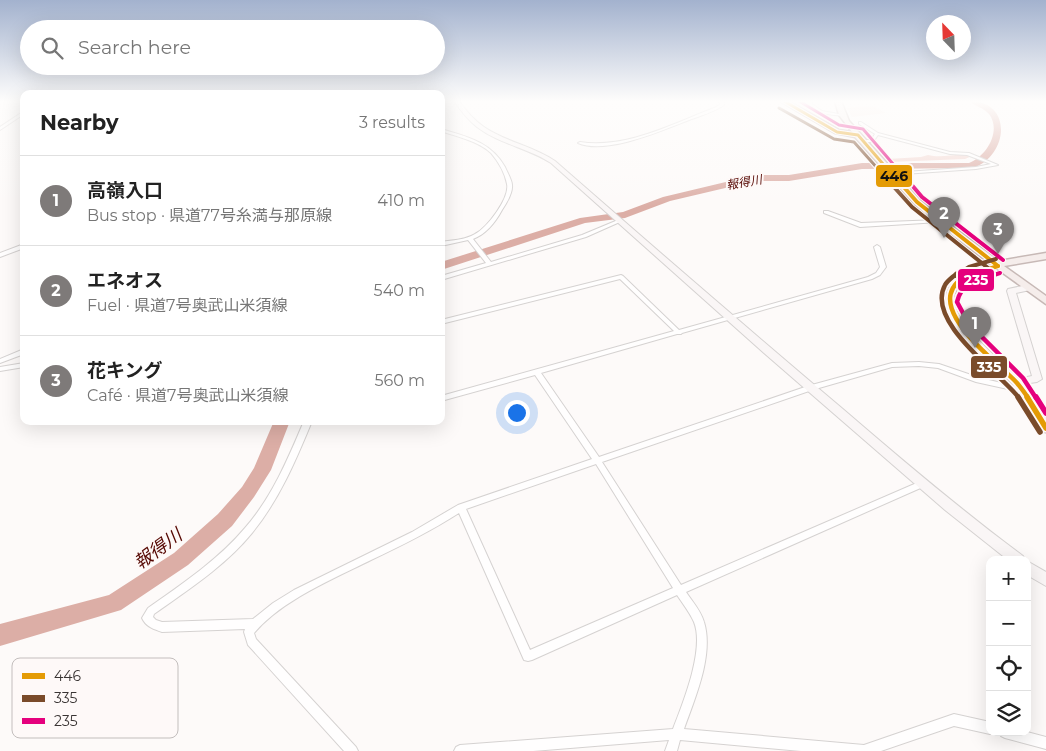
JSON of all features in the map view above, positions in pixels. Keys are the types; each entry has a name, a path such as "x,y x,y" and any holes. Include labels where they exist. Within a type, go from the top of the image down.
{"main road":[{"path":"853,136 860,138 916,202 1046,301"},
{"path":"1046,256 1028,258 968,275 959,280 950,293 949,302 952,313 966,331 1019,386 1046,428"}],"street":[{"path":"445,243 469,239 484,230 496,218 510,185 496,154 473,140 460,136"},
{"path":"496,136 546,157 960,517 1013,556"},
{"path":"580,144 601,145 622,142 639,136"},
{"path":"860,138 872,141 876,136"},
{"path":"885,136 950,153 968,154 996,164 976,168 890,173"},
{"path":"826,212 860,225 939,221"},
{"path":"445,277 584,236 620,221"},
{"path":"469,239 489,263"},
{"path":"0,255 20,247"},
{"path":"445,398 840,288 873,276 883,267 877,247"},
{"path":"445,321 621,277 679,333"},
{"path":"352,751 252,642 249,632 254,624 272,609 306,589 409,538 461,507 810,388 892,365 905,364 939,366 978,380 1019,386 1033,381 1037,377 1011,291 1027,288"},
{"path":"0,361 20,353"},
{"path":"0,369 20,366"},
{"path":"537,372 597,460 680,589 699,621 703,632 702,657 671,751"},
{"path":"254,624 162,627 153,624 147,618 151,611 236,545 259,518 276,490 306,425"},
{"path":"461,507 528,656 922,484"},
{"path":"1031,570 1046,580"},
{"path":"460,751 676,734 870,750 954,720 986,727"},
{"path":"1020,736 1046,743"}],"shaded area":[{"path":"928,155 972,156 965,159 890,162 888,159"}],"waterway":[{"name":"報得川","path":"445,265 584,220 625,215 667,199 755,178 789,178 862,166 970,166 977,164 989,153 996,136"},
{"name":"報得川","path":"0,635 114,603 181,559 225,520 248,492 262,470 280,425"}],"transit line":[{"name":"335","path":"829,136 834,139 854,142 912,207 993,272"},
{"name":"446","path":"859,136 917,202 998,266"},
{"name":"235","path":"869,136 922,197 1003,260"},
{"name":"335","path":"996,259 973,265 960,271 945,284 942,299 946,315 956,332 970,348 1010,387 1040,432"},
{"name":"446","path":"998,266 972,273 959,281 951,293 951,306 957,321 968,335 1021,388 1046,428"},
{"name":"235","path":"1000,273 979,279 967,285 958,295 957,302 969,324 1023,378 1046,413"}],"place":[{"name":"エネオス","path":"944,238"},
{"name":"花キング","path":"998,254"},
{"name":"高嶺入口","path":"975,348"}]}
